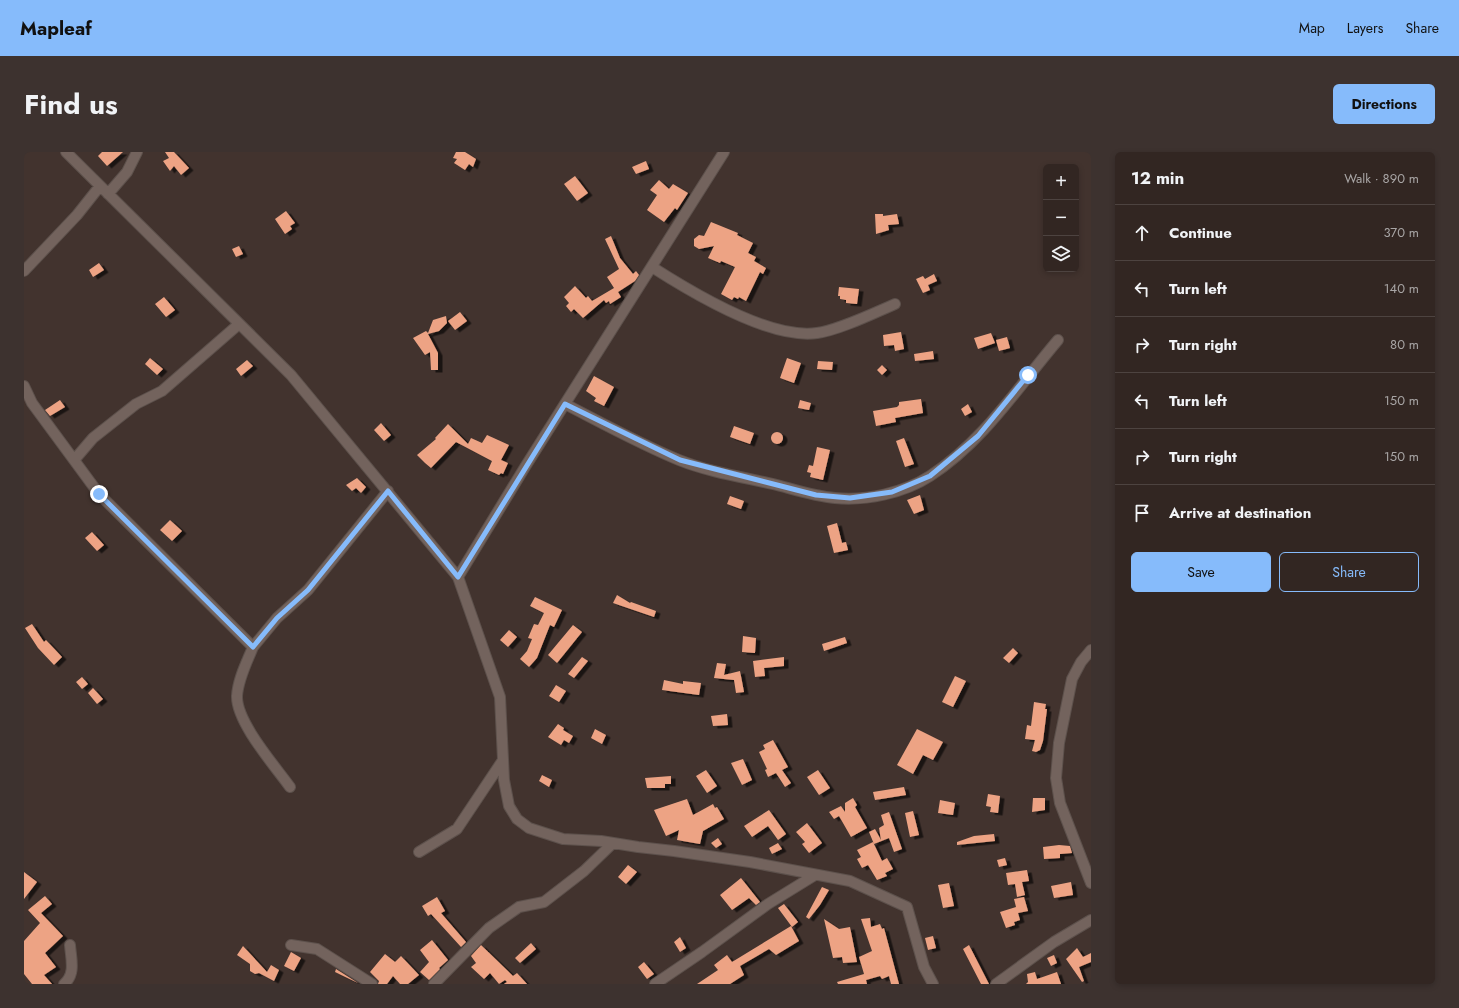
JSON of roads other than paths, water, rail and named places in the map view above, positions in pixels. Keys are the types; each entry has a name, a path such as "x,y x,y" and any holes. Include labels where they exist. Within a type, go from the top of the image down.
{"street":[{"path":"66,152 291,374 458,577 500,697 504,780 509,806 517,819 529,828 564,839 614,843 750,862 850,881 907,907 924,967 933,984"},
{"path":"108,194 127,172 137,152"},
{"path":"458,577 724,152"},
{"path":"24,271 77,215 100,186"},
{"path":"652,268 696,296 731,312 765,325 800,333 819,333 895,304"},
{"path":"75,459 93,438 136,404 162,391 239,324"},
{"path":"565,404 666,454 705,468 816,495 850,498 878,495 910,486 930,476 960,453 988,426 1058,340"},
{"path":"24,386 32,403 75,459 99,494 253,647"},
{"path":"290,787 248,728 238,711 237,696 239,684 253,647 277,618 308,590 388,491"},
{"path":"1091,650 1081,662 1072,679 1059,743 1056,778 1060,803 1091,883"},
{"path":"419,852 457,829 503,760"},
{"path":"434,984 489,928 519,907 544,902 584,871 614,843"},
{"path":"655,984 768,904 815,875"},
{"path":"996,984 1054,942 1091,920"},
{"path":"64,984 70,980 72,972 70,945"},
{"path":"291,945 317,949 372,984"}]}
